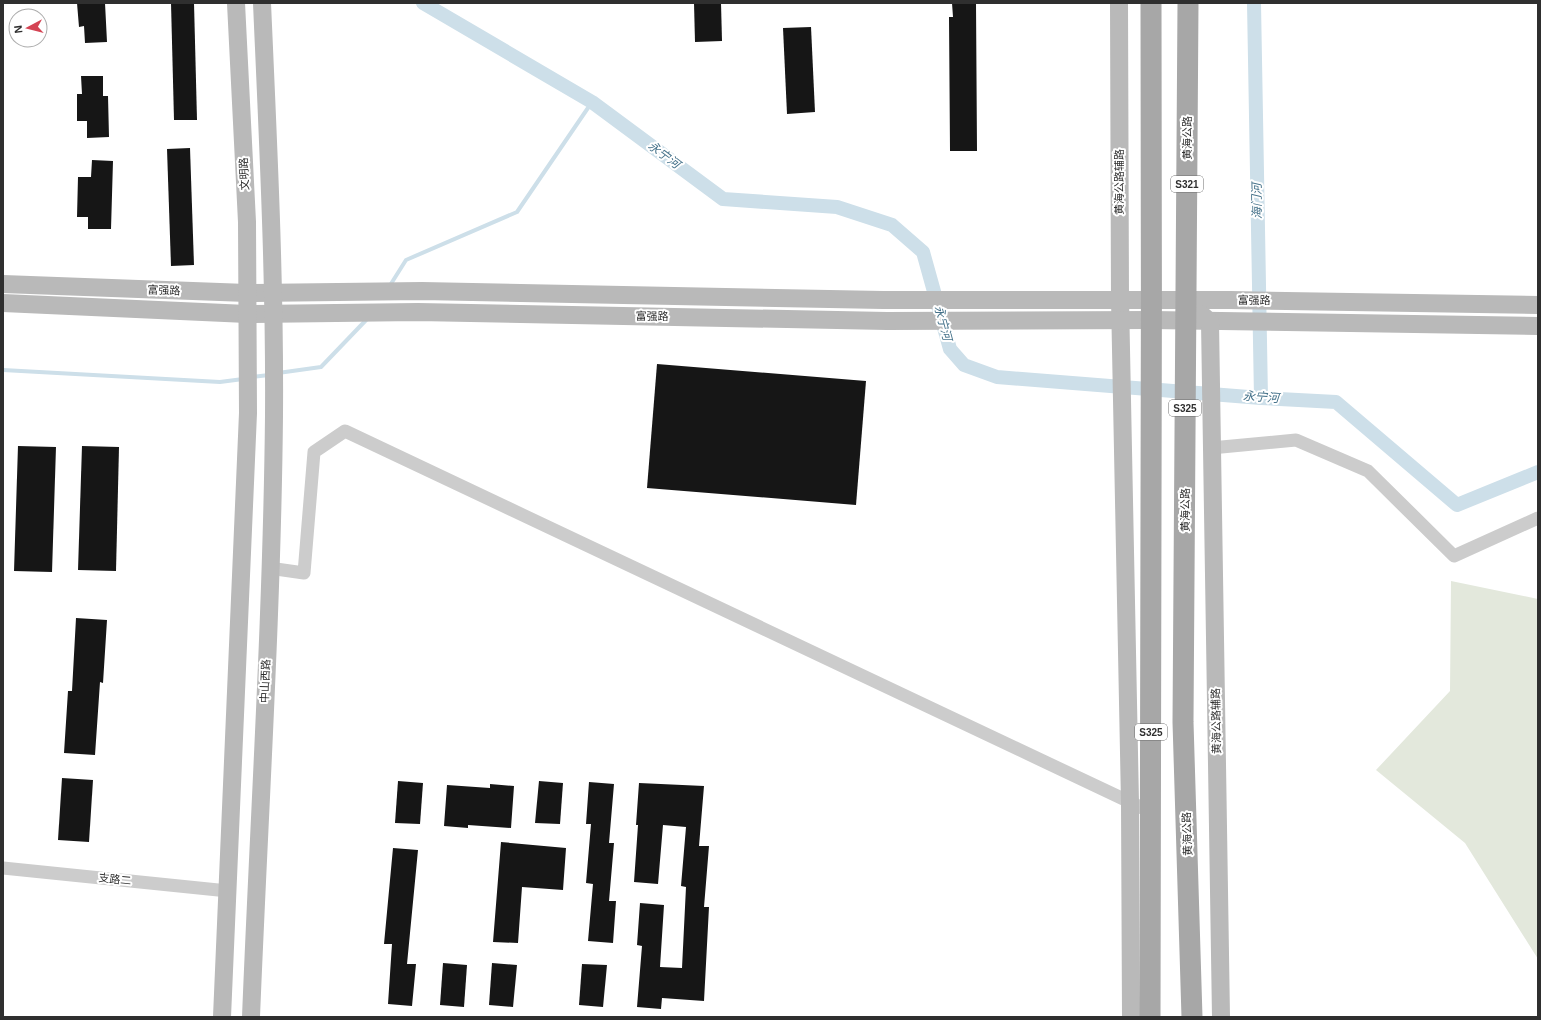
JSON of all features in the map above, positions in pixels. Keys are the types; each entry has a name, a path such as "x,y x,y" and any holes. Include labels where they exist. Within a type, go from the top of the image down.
{"main road":[{"name":"文明路","path":"228,891 248,413 247,222 236,3"},
{"path":"262,3 271,219 272,314"},
{"name":"黄海公路辅路","path":"1119,3 1120,320 1130,803"},
{"path":"1151,3 1152,320"},
{"name":"黄海公路","path":"1188,3 1187,321 1183,722 1192,1017"},
{"name":"富强路","path":"3,284 247,293 422,291 883,300 1186,299 1538,305"},
{"path":"1186,299 1210,322"},
{"name":"富强路","path":"3,303 247,314 418,312 887,321 1152,320 1538,326"},
{"name":"中山西路","path":"251,1017 274,416 272,314"},
{"name":"S325","path":"1150,1017 1150,363 1152,320"},
{"name":"黄海公路辅路","path":"1210,322 1221,1017"},
{"path":"1130,803 1131,1017"},
{"path":"222,1017 228,891"}],"street":[{"path":"269,568 304,573 314,452 345,431 1151,812"},
{"path":"1211,448 1296,440 1368,471 1454,556 1538,518"},
{"name":"支路二","path":"3,868 228,891"}],"shaded area":[{"path":"1451,581 1538,599 1538,959 1465,843 1376,770 1450,691"}],"building":[{"path":"77,3 105,3 107,42 85,43 84,26 79,27"},
{"path":"171,3 194,3 197,120 174,120"},
{"path":"694,3 721,3 722,41 695,42"},
{"path":"952,3 976,3 977,151 950,151 949,17 953,17"},
{"path":"811,27 815,112 787,114 783,28"},
{"path":"81,76 103,76 103,96 108,96 109,137 87,138 87,121 77,121 77,94 82,94"},
{"path":"190,148 194,265 171,266 167,149"},
{"path":"92,160 113,161 111,229 88,229 88,217 77,217 78,177 91,177"},
{"path":"657,364 866,381 856,505 647,488"},
{"path":"18,446 56,447 52,572 14,571"},
{"path":"82,446 119,447 116,571 78,570"},
{"path":"76,618 107,620 103,683 100,682 95,755 64,753 68,691 72,691"},
{"path":"62,778 93,780 89,842 58,840"},
{"path":"398,781 423,783 420,824 395,823"},
{"path":"539,781 563,783 560,824 535,823"},
{"path":"589,782 614,784 609,843 614,843 609,901 616,901 613,943 588,941 593,884 586,883 591,824 586,824"},
{"path":"639,783 704,786 699,846 709,846 704,907 709,907 704,1001 662,998 661,1009 637,1007 642,946 637,945 640,903 664,905 660,967 682,968 686,887 681,886 686,827 663,825 658,884 634,882"},
{"path":"490,784 514,786 511,828 468,825 468,828 444,826 447,785 490,788"},
{"path":"501,842 566,848 563,890 522,887 518,943 493,942"},
{"path":"393,848 418,850 407,964 416,964 412,1006 388,1004 392,944 384,944"},
{"path":"443,963 467,965 464,1007 440,1005"},
{"path":"492,963 517,965 513,1007 489,1005"},
{"path":"582,964 607,965 603,1007 579,1005"}],"waterway":[{"name":"永宁河","path":"423,3 592,102 723,199 837,207 892,225 923,252 950,349 964,365 997,377 1261,398 1336,402 1457,505 1538,472"},
{"name":"海门河","path":"1254,3 1261,398"},
{"path":"389,287 406,260 517,212 592,102"},
{"path":"278,373 321,367 369,317"},
{"path":"3,370 220,382 243,379"},
{"path":"252,377 269,375"}]}
